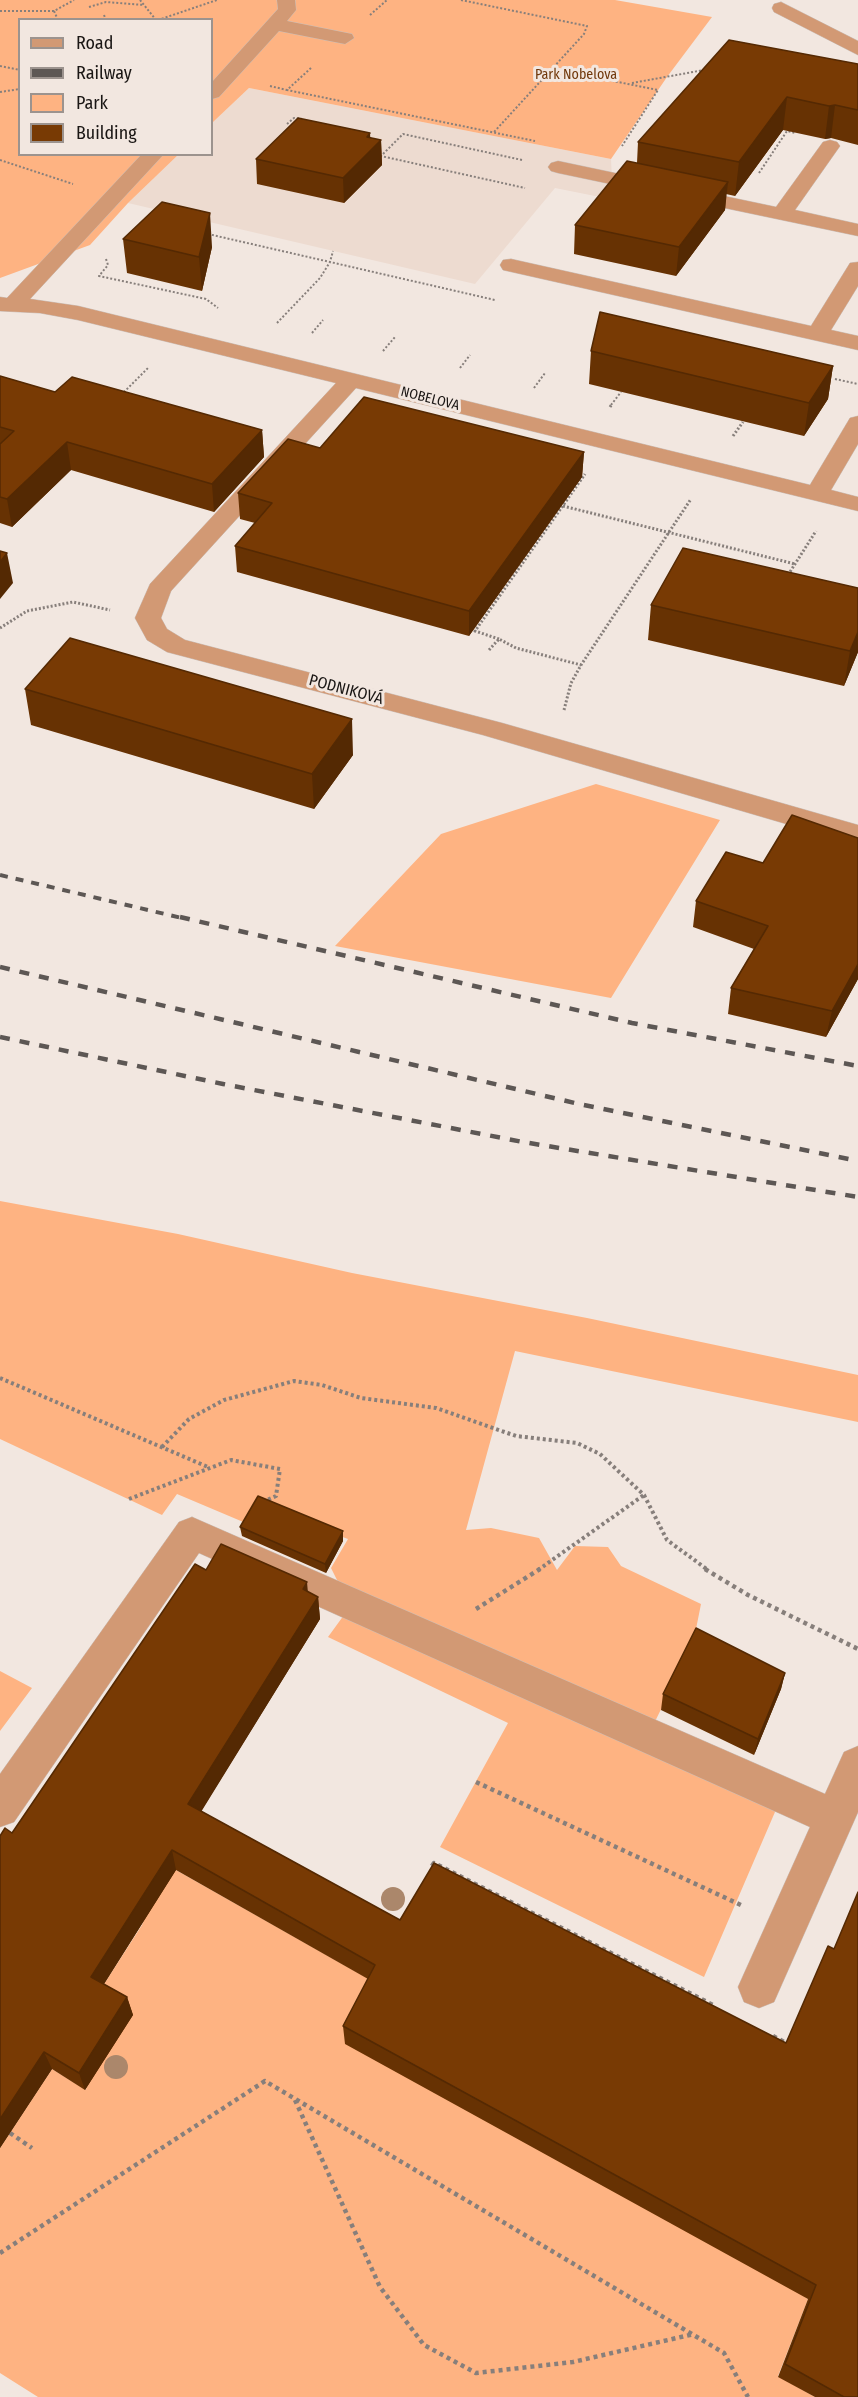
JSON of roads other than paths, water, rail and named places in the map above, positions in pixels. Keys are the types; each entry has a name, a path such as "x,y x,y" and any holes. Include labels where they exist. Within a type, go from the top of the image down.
{"street":[{"path":"213,92 287,10 286,0"},
{"path":"780,8 858,49"},
{"path":"274,24 345,38"},
{"path":"781,215 831,146"},
{"path":"6,304 90,223 152,156"},
{"path":"558,167 619,182 858,230"},
{"path":"511,265 858,344"},
{"path":"817,334 858,268"},
{"name":"NOBELOVA","path":"6,304 78,313 858,504"},
{"name":"PODNIKOVÁ","path":"351,380 159,589 148,618 156,634 176,646 492,729 858,835"},
{"path":"818,494 858,423"},
{"path":"0,1808 192,1533 835,1818"},
{"path":"759,1987 788,1927 858,1765"}],"railway":[{"path":"0,875 186,919"},
{"path":"180,917 632,1023 858,1066"},
{"path":"0,967 579,1104 858,1161"},
{"path":"0,1037 223,1084 523,1142 858,1197"}],"park label":[{"name":"Park Nobelova","path":"576,75"}]}
